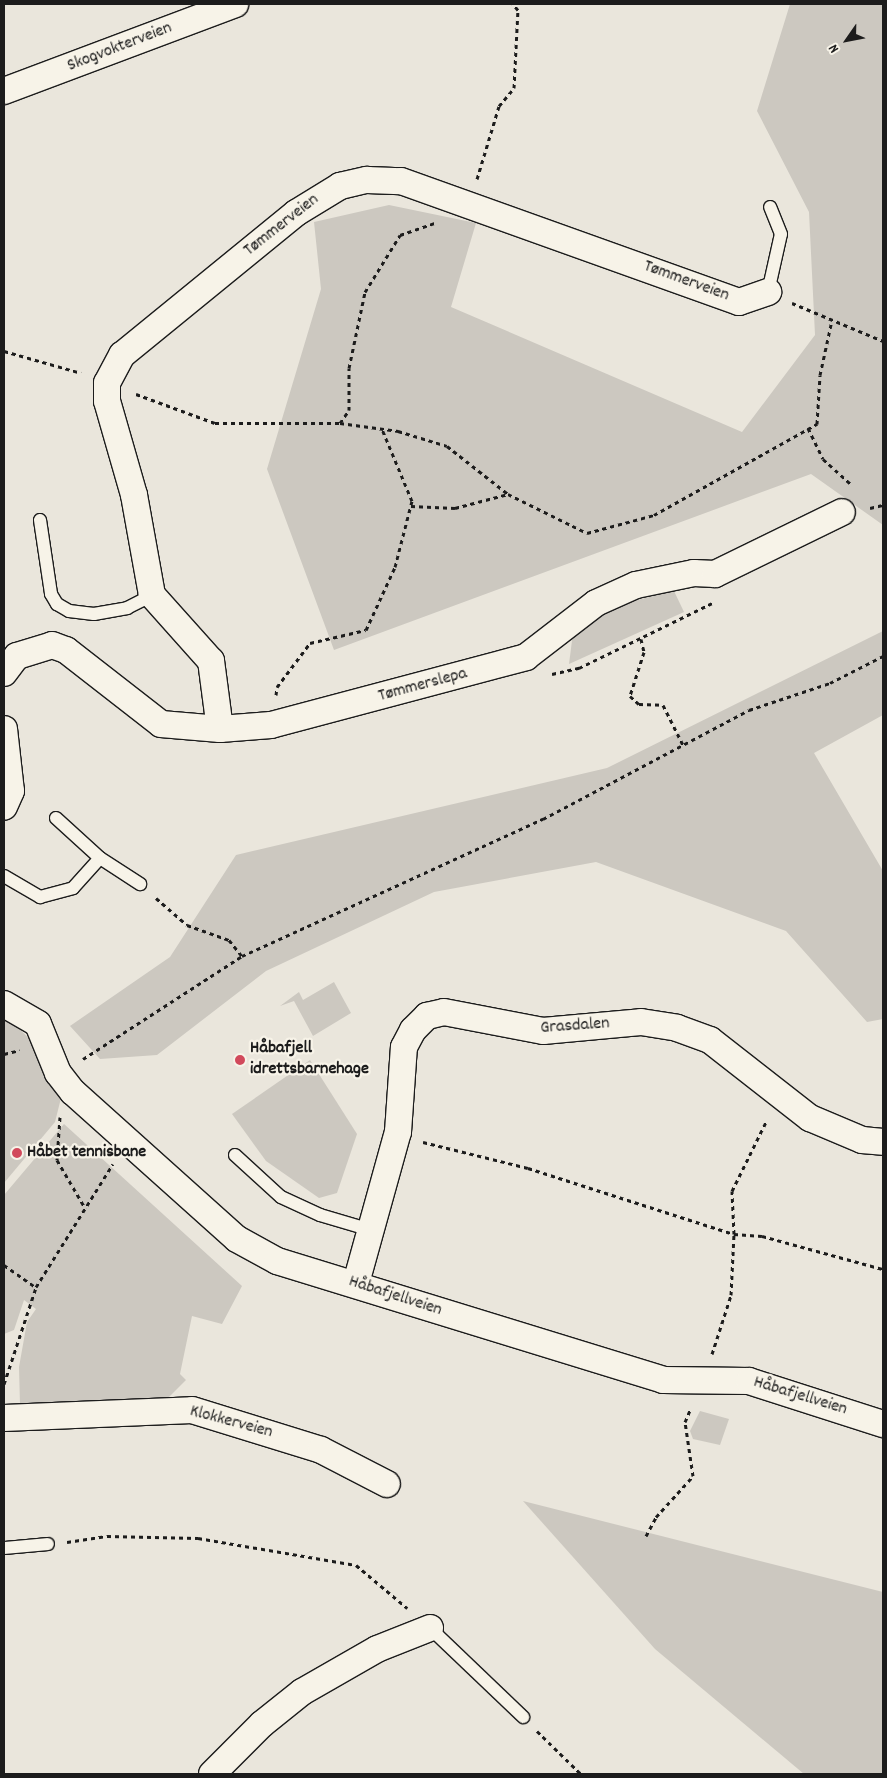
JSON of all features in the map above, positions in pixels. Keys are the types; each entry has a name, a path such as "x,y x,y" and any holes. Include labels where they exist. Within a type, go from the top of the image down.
{"street":[{"name":"Skogvokterveien","path":"4,91 235,4"},
{"name":"Tømmerveien","path":"107,383 122,355 318,196 340,186 376,180 401,181 470,203 739,302 768,292"},
{"path":"107,383 107,401 134,495 152,594 211,661 220,729"},
{"name":"Tømmerslepa","path":"4,673 17,656 52,645 66,650 161,724 220,729 272,726 526,657 596,603 636,585 694,573 715,574 849,502"},
{"path":"4,729 11,791 4,807"},
{"name":"Håbafjellveien","path":"4,1004 38,1024 66,1082 127,1141 237,1239 277,1261 356,1283 663,1380 749,1381 883,1424"},
{"name":"Grasdalen","path":"356,1283 398,1132 404,1047 413,1030 427,1016 444,1012 543,1031 641,1022 677,1028 710,1040 810,1118 838,1131 883,1142"},
{"name":"Klokkerveien","path":"4,1418 192,1410 321,1450 387,1484"},
{"path":"212,1774 262,1724 302,1692 377,1649 430,1628"}],"lane":[{"path":"768,292 781,234 770,207"},
{"path":"40,520 51,594 57,604 69,611 94,614 127,608 152,594"},
{"path":"56,818 100,858 140,884"},
{"path":"4,876 40,897 73,888 100,858"},
{"path":"235,1155 281,1197 320,1215 371,1230"},
{"path":"4,1548 48,1544"},
{"path":"430,1628 523,1717"}],"path":[{"path":"340,423 349,410 349,368 365,292 400,235 441,221 470,203 499,106 514,88 518,10 513,4"},
{"path":"768,292 883,341"},
{"path":"4,351 107,383 215,424 340,423 381,429 447,446 508,494 587,533 654,515 817,424 820,375 832,320"},
{"path":"808,428 822,459 832,471 848,479 849,502"},
{"path":"272,726 277,687 310,643 366,630 395,567 411,506 381,429"},
{"path":"411,506 456,508 508,494"},
{"path":"641,639 644,652 630,696 639,704 663,706 684,747"},
{"path":"85,1208 57,1160 58,1120 66,1082 242,956 544,819 684,747 749,710 830,683 883,656"},
{"path":"140,884 187,925 229,940 242,956"},
{"path":"646,1536 656,1517 693,1476 685,1422 703,1381 731,1295 734,1234 732,1191 780,1095"},
{"path":"398,1132 528,1168 734,1234 762,1236 883,1269"},
{"path":"4,1384 36,1288 127,1141"},
{"path":"4,1264 36,1288"},
{"path":"48,1544 107,1536 198,1538 356,1565 430,1628"},
{"path":"523,1717 582,1774"}],"shaded area":[{"path":"790,4 883,4 883,525 811,474 334,650 267,469 321,289 314,222 389,205 476,223 451,307 742,432 815,335 809,212 757,111"},
{"path":"674,591 684,612 569,664 573,633 621,604"},
{"path":"883,631 883,715 814,753 883,871 883,1019 867,1022 786,931 596,862 434,892 266,971 157,1055 100,1059 70,1026 170,957 236,855 607,768"},
{"path":"334,982 351,1013 313,1036 294,1001 280,1006 299,992 303,1000"},
{"path":"4,1014 41,1050 61,1098 55,1122 4,1183"},
{"path":"310,1060 357,1134 337,1193 319,1198 266,1161 232,1114"},
{"path":"64,1124 242,1286 222,1324 192,1316 180,1374 186,1380 169,1397 140,1403 20,1405 19,1367 27,1322 36,1309 24,1300 14,1330 4,1334 4,1195"},
{"path":"700,1411 729,1419 720,1445 693,1439 690,1431"},
{"path":"523,1501 883,1592 883,1774 804,1774 655,1649"}],"place":[{"name":"Håbafjell idrettsbarnehage","path":"240,1060"},
{"name":"Håbet tennisbane","path":"17,1153"}]}
